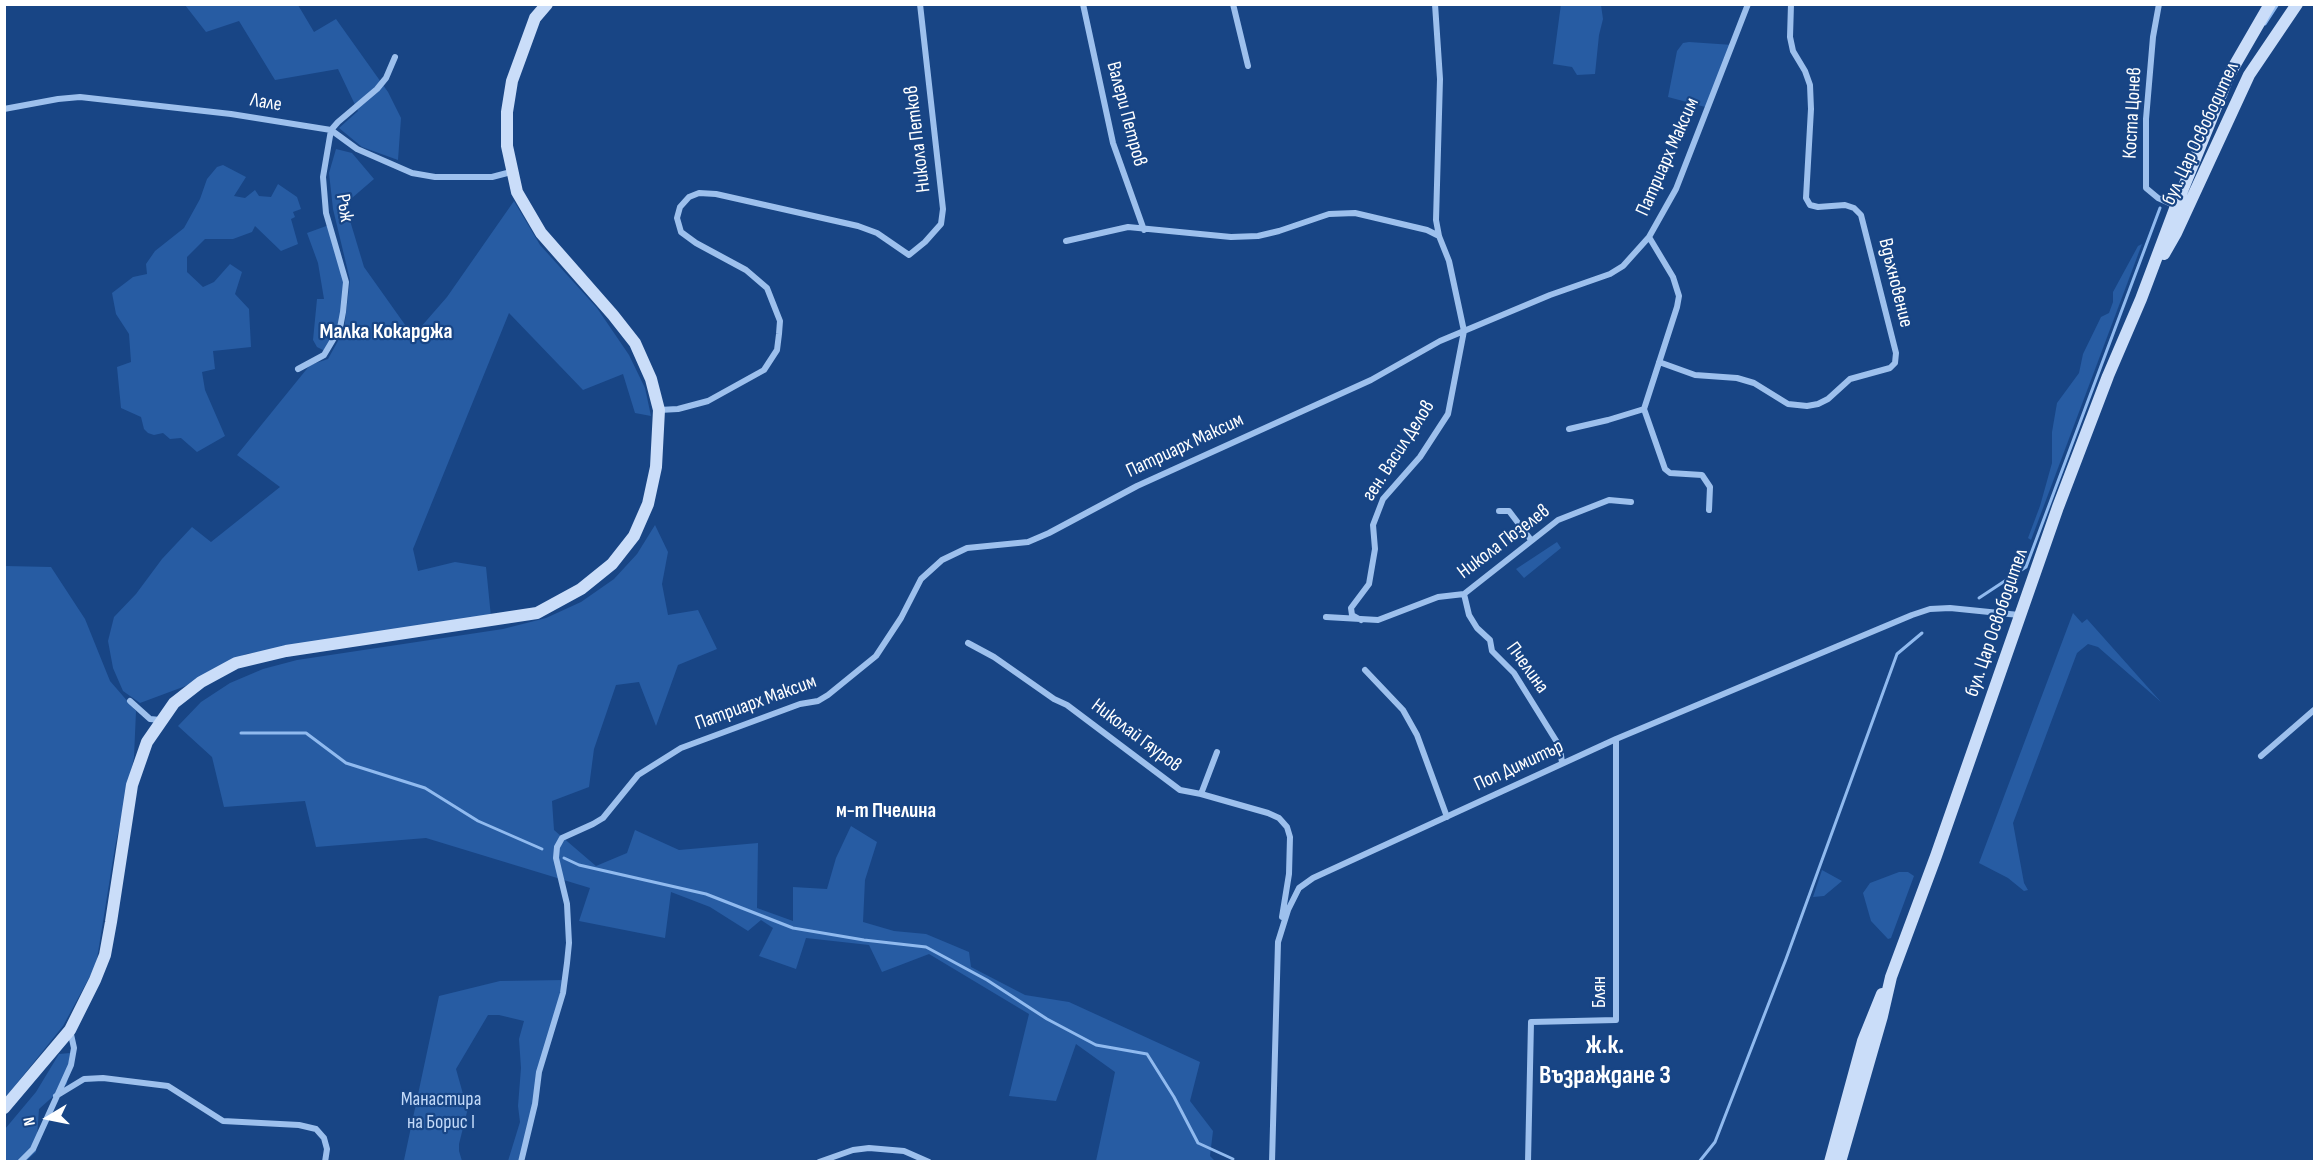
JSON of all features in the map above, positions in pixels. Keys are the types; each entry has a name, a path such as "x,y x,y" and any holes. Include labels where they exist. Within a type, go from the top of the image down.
{"main road":[{"path":"4,1108 70,1030 95,980 105,955 132,786 147,742 174,702 201,682 236,663 286,651 537,613 567,598 612,564 634,536 648,504 656,467 658,410 651,379 635,343 541,233 521,201 511,172 507,146 507,112 512,81 535,18 547,4"},
{"name":"бул. Цар Освободител","path":"1840,1161 1891,977 1936,856 2019,615 2100,396 2146,285 2172,204 2229,75 2270,4"},
{"name":"бул. Цар Освободител","path":"2146,285 2176,233 2248,75 2297,4"},
{"name":"бул. Цар Освободител","path":"1830,1161 1863,1041 1881,995 1891,977"}],"street":[{"name":"Никола Петков","path":"658,410 678,409 708,401 764,370 777,350 780,334 780,321 767,288 746,270 696,243 681,232 677,218 680,207 689,197 699,193 716,194 858,226 877,233 909,255 941,224 943,209 920,4"},
{"name":"Валери Петров","path":"1083,4 1113,143 1144,230"},
{"path":"1233,4 1248,66"},
{"name":"ген. Васил Делов","path":"1361,620 1352,615 1351,608 1369,584 1375,549 1373,525 1383,499 1420,457 1448,414 1464,331 1449,261 1439,236 1436,220 1440,79 1435,4"},
{"name":"Патриарх Максим","path":"521,1161 535,1104 539,1072 563,993 567,963 569,943 567,904 558,866 557,847 562,838 603,818 638,775 681,748 828,695 876,656 901,618 921,579 942,560 967,548 1028,542 1049,534 1137,486 1371,380 1419,351 1550,295 1610,274 1623,266 1649,237 1676,189 1748,4"},
{"name":"Вдъхновение","path":"1659,362 1695,375 1737,378 1754,384 1788,404 1806,406 1828,399 1850,380 1890,368 1895,363 1896,353 1861,215 1854,208 1845,205 1818,207 1810,205 1806,198 1811,109 1810,85 1793,51 1790,37 1791,4"},
{"name":"Коста Цонев","path":"2159,4 2153,37 2146,119 2146,188 2158,198 2172,204"},
{"path":"331,130 377,89 386,78 395,57"},
{"name":"Лале","path":"4,109 57,99 90,98 231,114 331,130 357,150 412,173 435,177 492,177 511,172"},
{"name":"Ръж","path":"298,369 324,355 340,328 343,312 346,282 326,213 323,177 331,130"},
{"path":"1066,242 1128,227 1231,237 1258,236 1329,214 1354,213 1427,230 1439,236"},
{"path":"1649,237 1673,278 1679,296 1644,409 1665,469 1670,473 1702,476 1710,487 1709,510"},
{"path":"1569,429 1644,409"},
{"name":"Никола Гюзелев","path":"1326,617 1378,620 1438,597 1464,594 1557,520 1609,500 1631,502"},
{"path":"1499,511 1505,509 1509,511 1531,540"},
{"name":"Пчелина","path":"1464,594 1466,611 1490,640 1492,651 1514,673 1560,747 1562,763"},
{"name":"Поп Димитър","path":"1272,1161 1278,942 1288,910 1299,888 1313,878 1562,763 1912,615 1930,609 1950,608 2019,615"},
{"name":"Николай Гяуров","path":"968,643 994,657 1054,699 1067,705 1180,790 1201,794 1279,818 1287,827 1290,837 1289,874 1278,942"},
{"path":"1365,670 1403,710 1417,735 1447,818"},
{"path":"130,701 150,719 160,720"},
{"path":"2261,756 2314,710"},
{"name":"Блян","path":"1528,1160 1531,1022 1616,1020 1616,739"},
{"path":"1201,794 1217,752"},
{"path":"20,1161 33,1149 71,1065 74,1048 70,1030"},
{"path":"56,1096 84,1078 103,1078 168,1086 224,1121 300,1125 316,1130 324,1138 327,1149 325,1161"},
{"path":"819,1161 853,1150 869,1148 904,1151 929,1161"}],"green space":[{"path":"1561,4 1601,5 1603,19 1595,74 1577,75 1572,67 1553,64"},
{"path":"185,5 298,5 314,32 336,19 388,92 401,118 398,160 362,147 339,128 358,111 338,69 275,80 239,21 206,32"},
{"path":"1683,43 1733,45 1709,108 1668,97 1677,51"},
{"path":"336,149 352,153 374,179 345,204 364,267 413,336 447,297 514,201 540,245 597,308 629,355 645,388 651,416 635,413 623,374 583,390 509,313 413,549 418,571 455,562 486,567 491,617 246,654 211,670 191,684 140,703 123,691 113,668 108,641 114,617 192,527 211,542 280,487 237,455 310,365 328,359 344,330 350,280 333,209 329,173"},
{"path":"223,165 246,177 234,196 245,198 255,190 259,196 271,197 278,184 297,197 301,209 293,212 295,217 291,219 298,244 281,251 255,226 252,232 233,239 205,239 187,257 187,272 203,287 214,282 230,264 242,272 235,294 249,309 251,347 213,351 215,369 202,372 205,390 225,436 197,452 181,438 170,439 163,433 154,435 148,433 144,429 141,417 121,408 117,367 131,362 129,334 116,314 112,293 133,277 147,274 146,264 155,251 184,228 200,199 207,179 217,167"},
{"path":"329,225 346,282 340,328 327,352 317,347 313,340 317,299 324,299 318,263 307,233"},
{"path":"2142,244 2031,540 2028,538 2052,463 2052,432 2057,403 2079,373 2083,354 2101,317 2109,313 2113,302 2113,292 2138,246"},
{"path":"655,525 668,552 662,584 668,615 698,610 717,649 678,665 656,726 639,682 616,685 594,749 589,787 552,801 554,830 596,866 627,853 635,830 679,850 758,843 757,908 793,921 793,887 827,889 836,858 851,826 877,842 865,880 863,922 894,931 926,934 969,952 971,967 1025,995 1069,1002 1200,1062 1190,1101 1213,1131 1210,1156 1215,1161 1096,1161 1115,1072 1076,1044 1056,1101 1009,1096 1029,1014 929,954 882,972 869,945 806,938 796,969 759,956 773,928 761,920 748,931 710,907 671,892 665,938 579,921 590,888 426,838 316,847 305,801 224,807 212,757 178,726 201,702 230,683 263,669 297,660 503,629 546,618 581,602 614,579 637,554"},
{"path":"1557,542 1561,548 1524,578 1516,569"},
{"path":"5,566 51,567 85,619 110,681 136,711 134,757 115,847 96,965 63,1026 5,1098"},
{"path":"2073,613 2082,623 2087,619 2161,702 2098,647 2088,644 2077,653 2013,823 2024,883 2028,890 2024,891 2008,878 1979,863"},
{"path":"1822,870 1842,881 1824,896 1813,897"},
{"path":"1899,872 1908,872 1914,876 1891,938 1888,939 1871,921 1863,893 1870,883"},
{"name":"Манастира на Борис І","path":"565,980 539,1071 521,1161 508,1161 520,1122 518,1106 521,1068 519,1039 524,1021 499,1015 488,1015 456,1069 463,1094 469,1104 459,1144 462,1161 404,1160 439,996 500,981"},
{"path":"70,1053 67,1084 39,1109 36,1152 26,1161 5,1162 5,1129 36,1092 59,1054"}],"waterway":[{"path":"2265,24 2278,4"},
{"path":"1979,598 2026,567 2160,208"},
{"path":"1699,1162 1715,1142 1786,959 1897,654 1922,633"},
{"path":"241,733 306,733 346,763 425,788 478,821 542,849"},
{"path":"564,858 579,865 706,894 793,928 864,940 926,947 987,980 1047,1019 1096,1045 1147,1054 1174,1097 1198,1143 1233,1159"}],"district":[{"name":"Малка Кокарджа","path":"386,332"},
{"name":"м-т Пчелина","path":"886,812"},
{"name":"ж.к. Възраждане 3","path":"1605,1061"}]}
